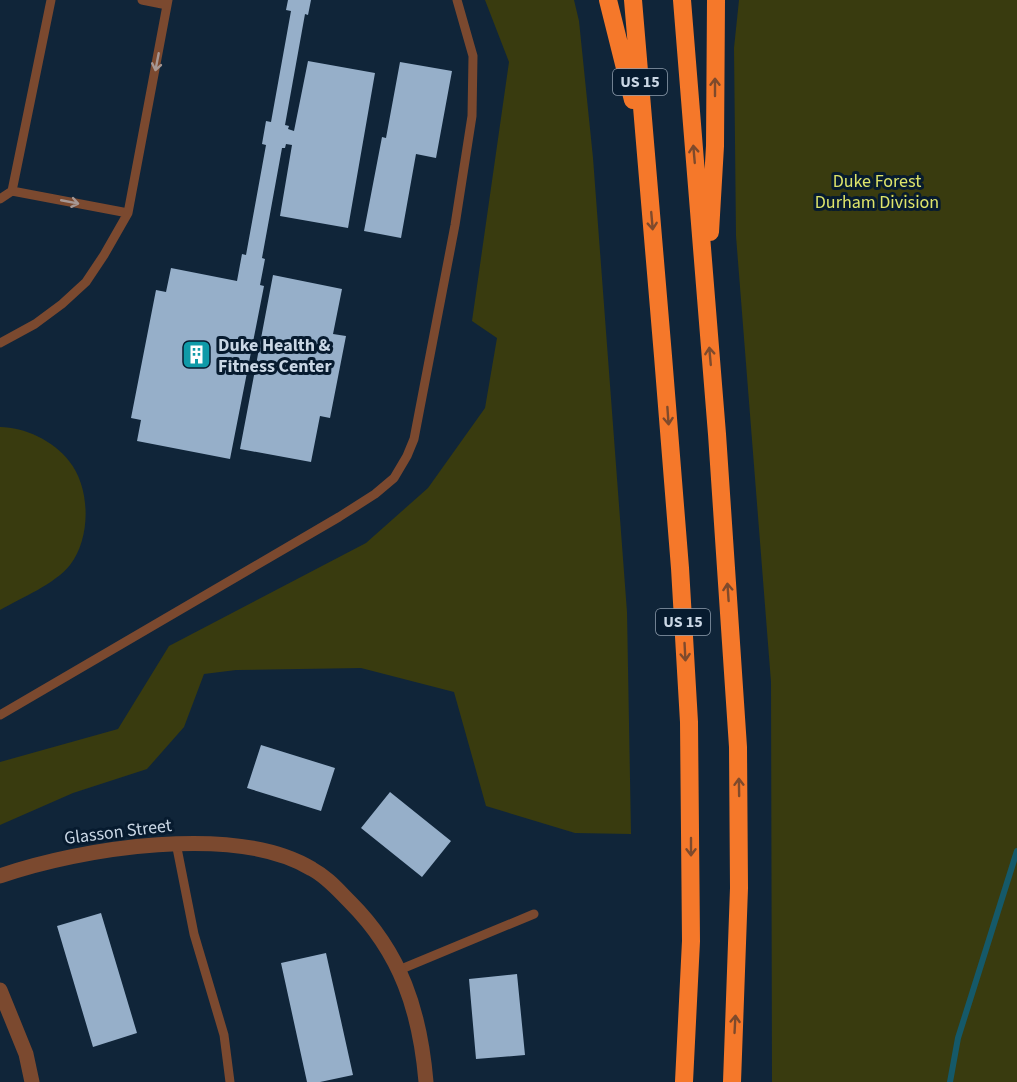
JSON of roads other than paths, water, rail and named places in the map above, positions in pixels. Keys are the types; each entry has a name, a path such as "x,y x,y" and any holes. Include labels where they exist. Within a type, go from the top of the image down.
{"highway":[{"path":"608,0 647,163"},
{"name":"US 15","path":"633,0 680,568 689,722 691,941 684,1082"},
{"name":"US 15","path":"682,0 733,654 738,747 740,888 732,1082"},
{"path":"706,296 715,146 716,0"}],"street":[{"name":"Glasson Street","path":"0,876 23,868 77,856 141,845 176,843 233,846 266,851 312,868 329,880 367,918 382,938 399,970 418,1021 426,1082"},
{"path":"0,990 23,1045 32,1082"}],"lane":[{"path":"12,191 51,0"},
{"path":"0,344 35,324 86,282 128,213 168,2 142,0"},
{"path":"0,716 339,518 394,478 407,456 418,418 455,225 472,116 473,56 457,0"},
{"path":"0,199 12,191 128,213"},
{"path":"176,843 194,934 224,1035 230,1082"},
{"path":"399,970 534,914"}],"waterway":[{"path":"950,1082 958,1038 1017,851"}],"place":[{"name":"Duke Health & Fitness Center","path":"197,355"}],"park label":[{"name":"Duke Forest Durham Division","path":"877,192"}]}
